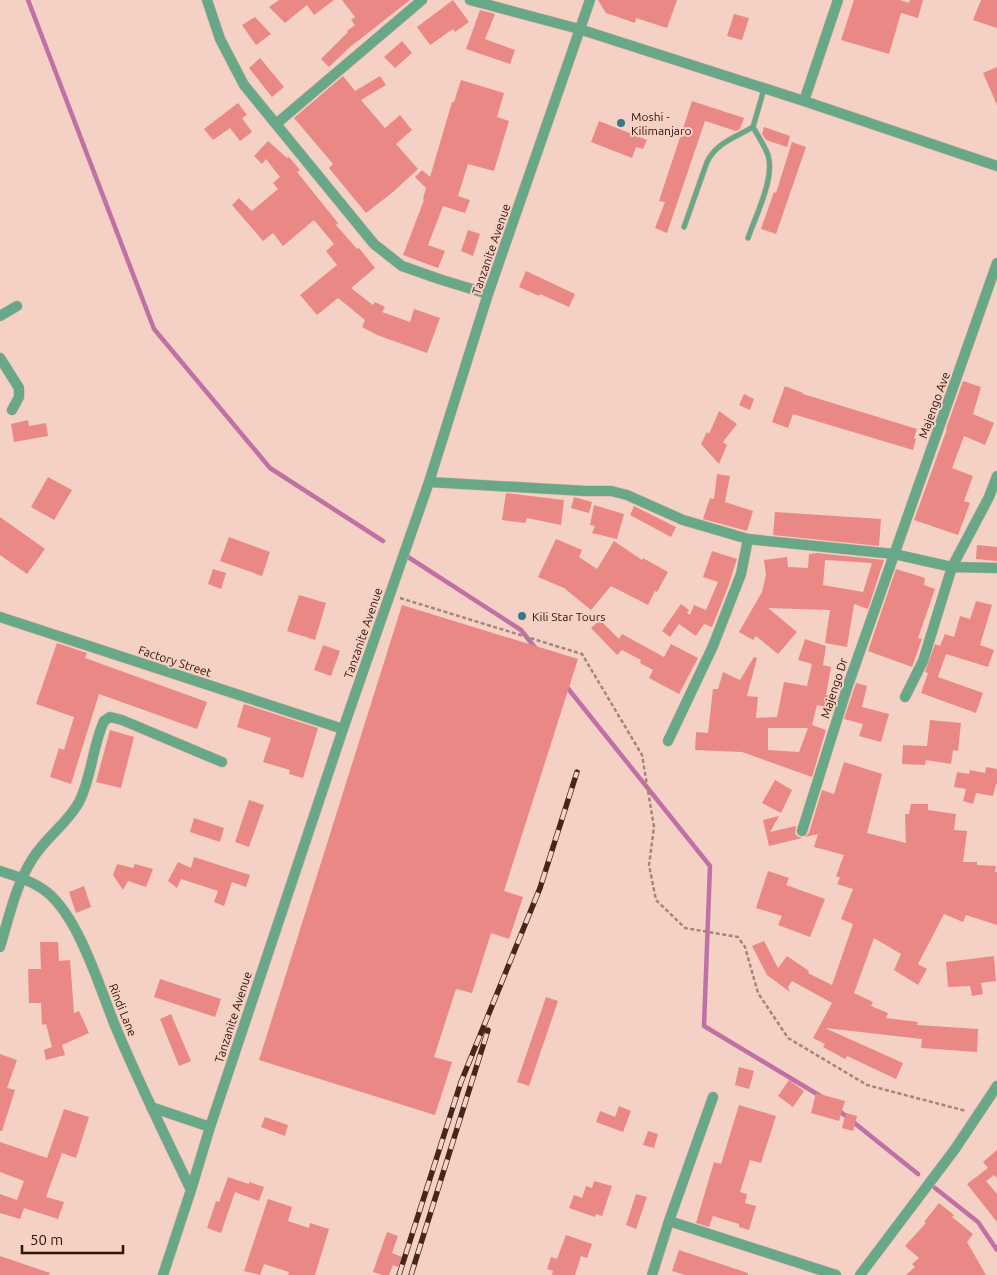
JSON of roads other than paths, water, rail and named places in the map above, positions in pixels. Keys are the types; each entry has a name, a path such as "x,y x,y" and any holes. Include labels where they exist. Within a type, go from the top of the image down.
{"street":[{"path":"207,0 220,39 244,85 374,244 402,266 488,294"},
{"path":"276,124 422,0"},
{"path":"470,0 579,29 804,101 997,166"},
{"name":"Tanzanite Avenue","path":"163,1275 210,1126 343,729 429,482 488,294 590,0"},
{"path":"804,101 838,0"},
{"name":"Majengo Ave","path":"894,554 997,263"},
{"path":"0,316 17,306"},
{"path":"0,358 19,388 19,397 12,410"},
{"path":"905,697 923,661 952,567 993,497 997,476"},
{"path":"429,482 611,491 627,495 683,520 748,539 894,554 952,567 997,568"},
{"path":"668,740 713,646 741,574 748,539"},
{"name":"Majengo Dr","path":"802,831 847,688 894,554"},
{"name":"Factory Street","path":"0,617 343,729"},
{"path":"0,947 22,878 40,847 70,816 79,801 87,782 102,727 104,722 110,717 122,720 222,762"},
{"name":"Rindi Lane","path":"0,870 22,878 48,893 65,913 83,945 116,1028 191,1190"},
{"path":"860,1275 955,1149 997,1086"},
{"path":"652,1275 712,1097"},
{"path":"151,1107 210,1126"},
{"path":"669,1221 836,1275"}],"lane":[{"path":"748,238 766,187 770,169 768,154 753,127 764,88"},
{"path":"684,227 711,153 718,146 753,127"}],"waterway":[{"path":"28,0 154,329 270,468 383,541"},
{"path":"405,555 521,630 536,649"},
{"path":"566,686 710,866 704,1026 822,1097"},
{"path":"837,1109 918,1174"},
{"path":"935,1188 978,1222 997,1250"}],"railway":[{"path":"399,1275 461,1082 540,888 577,772"},
{"path":"411,1275 488,1030"}],"place":[{"name":"Moshi - Kilimanjaro","path":"621,123"},
{"name":"Kili Star Tours","path":"522,616"}]}
